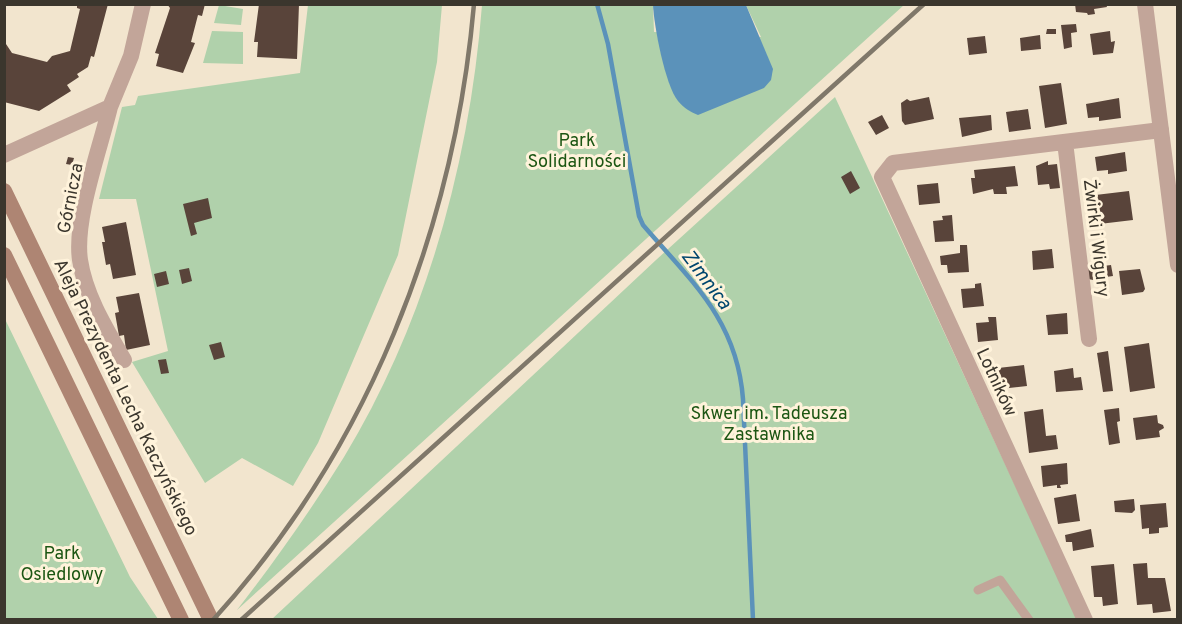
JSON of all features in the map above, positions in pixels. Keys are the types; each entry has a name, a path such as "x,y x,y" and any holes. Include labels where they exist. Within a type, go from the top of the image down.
{"main road":[{"name":"Aleja Prezydenta Lecha Kaczyńskiego","path":"4,191 211,620"},
{"path":"4,255 181,620"}],"street":[{"name":"Górnicza","path":"124,360 103,324 80,259 81,225 110,107 131,56 143,4"},
{"path":"1145,4 1178,265"},
{"path":"4,155 110,107"},
{"path":"1065,142 1161,130"},
{"name":"Lotników","path":"1065,142 893,163 882,177 1085,620"},
{"name":"Żwirki i Wigury","path":"1065,142 1089,339"}],"lane":[{"path":"978,590 1000,580 1029,620"}],"green space":[{"path":"219,5 243,9 241,25 214,23"},
{"path":"308,5 442,5 437,62 398,255 318,443 293,486 242,458 205,483 132,362 168,351 136,199 99,199 122,107 135,105 138,96 300,73"},
{"name":"Park Solidarności","path":"482,5 653,5 654,32 761,37 746,5 904,5 237,610 292,535 344,457 373,405 421,296 455,181 476,64"},
{"path":"212,31 243,32 243,64 203,63"},
{"name":"Skwer im. Tadeusza Zastawnika","path":"835,97 1077,619 271,620 656,260"},
{"name":"Park Osiedlowy","path":"4,317 130,577 158,619 5,619"}],"water":[{"path":"653,5 746,5 773,69 771,80 764,88 698,115 690,111 678,101 669,82 658,40"}],"building":[{"path":"77,4 108,4 94,57 91,56 88,67 77,74 79,77 67,85 71,91 39,111 4,102 4,41 12,53 47,62 52,56 70,51 80,9 77,8"},
{"path":"167,4 205,4 202,16 198,15 191,42 195,43 183,73 156,66 159,54 155,53 170,8"},
{"path":"259,4 299,4 297,59 257,57 258,42 254,42"},
{"path":"1075,4 1106,4 1107,7 1094,9 1095,14 1088,15 1076,12"},
{"path":"1076,24 1077,32 1071,33 1072,47 1064,49 1061,25"},
{"path":"1047,29 1056,29 1056,34 1046,34"},
{"path":"1110,31 1111,42 1115,41 1113,53 1093,55 1090,34"},
{"path":"1040,35 1041,49 1021,51 1020,38"},
{"path":"985,36 987,53 969,55 967,38"},
{"path":"1061,83 1067,124 1045,128 1039,86"},
{"path":"929,97 934,119 905,125 902,121 901,103 907,99 910,101"},
{"path":"1119,98 1121,118 1099,121 1099,117 1088,118 1086,104"},
{"path":"1028,109 1031,129 1009,132 1006,112"},
{"path":"882,115 889,128 876,135 868,122"},
{"path":"991,115 992,130 962,137 959,118"},
{"path":"1125,152 1127,171 1108,174 1108,170 1097,171 1095,157"},
{"path":"68,157 74,158 72,165 66,164"},
{"path":"1048,161 1048,165 1057,164 1060,188 1050,189 1049,184 1038,185 1036,166"},
{"path":"1015,166 1018,186 1006,187 1007,194 994,194 993,189 973,194 971,178 975,178 974,170"},
{"path":"851,171 860,188 850,194 841,177"},
{"path":"938,183 940,203 919,205 917,185"},
{"path":"1129,191 1133,220 1091,225 1087,196"},
{"path":"208,198 212,218 194,223 197,234 191,236 183,204"},
{"path":"952,215 954,241 935,242 933,221 943,220 942,216"},
{"path":"126,222 136,275 113,279 110,264 106,265 102,227"},
{"path":"960,245 967,245 969,272 948,273 947,265 941,265 940,256 960,253"},
{"path":"1052,249 1054,268 1033,270 1032,251"},
{"path":"1111,265 1113,276 1099,278 1099,281 1088,279 1087,268"},
{"path":"189,268 192,281 182,284 179,270"},
{"path":"1140,269 1145,289 1143,292 1122,295 1119,271"},
{"path":"166,271 169,284 157,287 154,274"},
{"path":"981,283 984,306 963,308 961,289 975,288 975,284"},
{"path":"139,293 150,345 126,350 124,335 119,336 115,313 119,312 116,297"},
{"path":"1067,313 1068,334 1048,335 1046,315"},
{"path":"988,317 996,317 998,340 978,342 976,323 989,322"},
{"path":"221,342 225,357 214,360 209,345"},
{"path":"1149,343 1155,388 1130,392 1124,347"},
{"path":"1108,351 1113,391 1103,392 1097,353"},
{"path":"166,359 169,373 161,374 158,360"},
{"path":"1024,365 1027,386 1000,389 998,368"},
{"path":"1073,368 1074,378 1081,377 1083,390 1056,392 1054,371"},
{"path":"1119,408 1120,421 1117,422 1120,443 1109,445 1104,410"},
{"path":"1043,409 1046,436 1056,435 1058,449 1029,453 1024,412"},
{"path":"1157,415 1158,423 1164,428 1159,431 1160,437 1136,440 1133,418"},
{"path":"1067,463 1068,484 1060,485 1061,488 1057,488 1057,485 1043,487 1041,466"},
{"path":"1076,494 1080,521 1058,524 1054,498"},
{"path":"1134,499 1135,510 1132,513 1115,512 1114,501"},
{"path":"1166,503 1168,527 1159,528 1159,533 1149,534 1149,528 1142,529 1140,505"},
{"path":"1091,529 1094,547 1073,551 1072,542 1066,542 1065,535"},
{"path":"1147,563 1148,578 1165,578 1171,611 1153,613 1152,604 1137,605 1133,564"},
{"path":"1114,564 1118,604 1103,606 1102,597 1094,597 1091,566"}],"waterway":[{"name":"Zimnica","path":"597,4 608,44 639,216 643,225 695,284 722,324 732,346 739,371 743,399 753,620"}],"railway":[{"path":"213,620 268,554 316,484 358,411 394,334 423,254 446,172 463,89 474,4"},
{"path":"241,620 924,4"}]}
